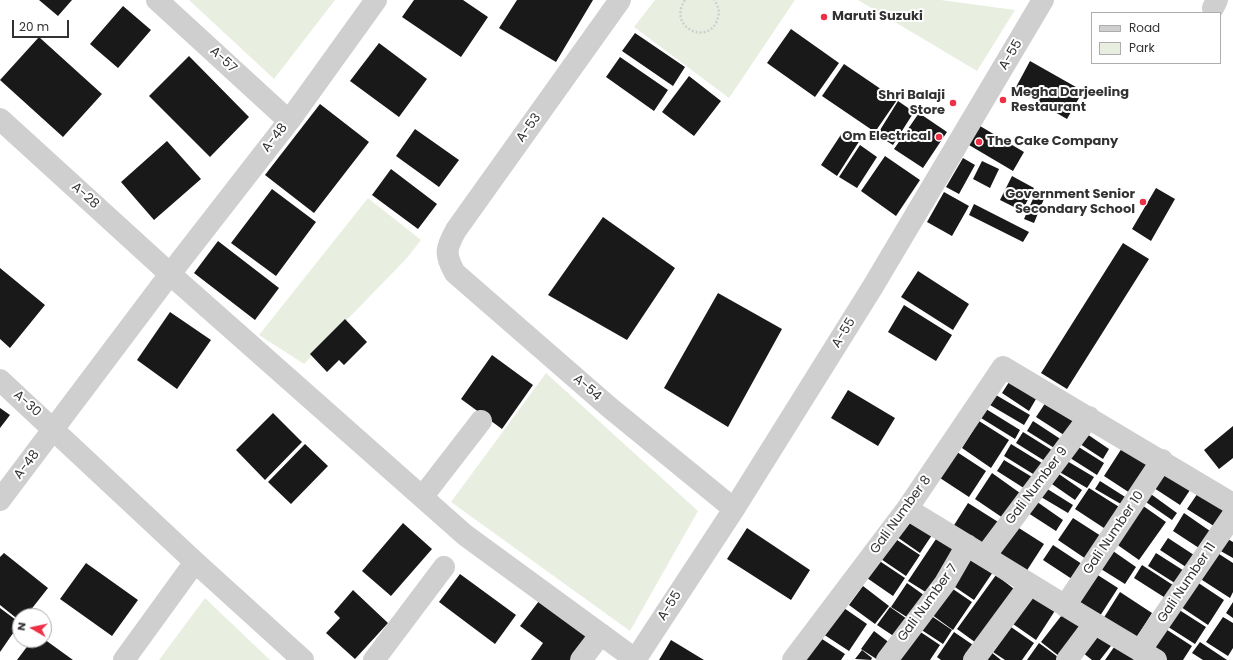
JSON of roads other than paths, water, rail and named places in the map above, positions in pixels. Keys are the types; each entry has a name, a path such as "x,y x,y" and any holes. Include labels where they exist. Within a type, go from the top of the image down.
{"street":[{"name":"A-57","path":"157,0 288,121"},
{"name":"A-48","path":"0,500 170,274 288,121 376,0"},
{"name":"A-53","path":"447,260 448,245 456,230 620,0"},
{"name":"A-55","path":"635,660 734,509 872,288 1038,1"},
{"name":"A-28","path":"0,119 170,274 423,496 465,535 635,660"},
{"name":"A-54","path":"447,260 455,273 609,407 734,509"},
{"name":"Gali Number 8","path":"793,660 907,509 1004,367 1089,417"},
{"name":"A-30","path":"0,380 195,562 303,660"},
{"path":"1089,417 1233,504"},
{"name":"Gali Number 9","path":"976,550 1089,417"},
{"path":"423,496 480,421"},
{"name":"Gali Number 10","path":"1065,606 1162,460"},
{"path":"907,509 976,550 1094,624 1148,655"},
{"name":"Gali Number 11","path":"1148,655 1233,515"},
{"name":"Gali Number 7","path":"887,660 945,583 976,550"},
{"path":"124,660 195,562"},
{"path":"374,660 444,567"},
{"path":"974,660 1030,584"},
{"path":"1067,660 1094,624"},
{"path":"581,660 601,634"}],"place":[{"name":"Maruti Suzuki","path":"824,17"},
{"name":"Megha Darjeeling Restaurant","path":"1003,100"},
{"name":"Shri Balaji Store","path":"953,103"},
{"name":"Om Electrical","path":"939,137"},
{"name":"The Cake Company","path":"979,142"},
{"name":"Government Senior Secondary School","path":"1143,202"}]}
